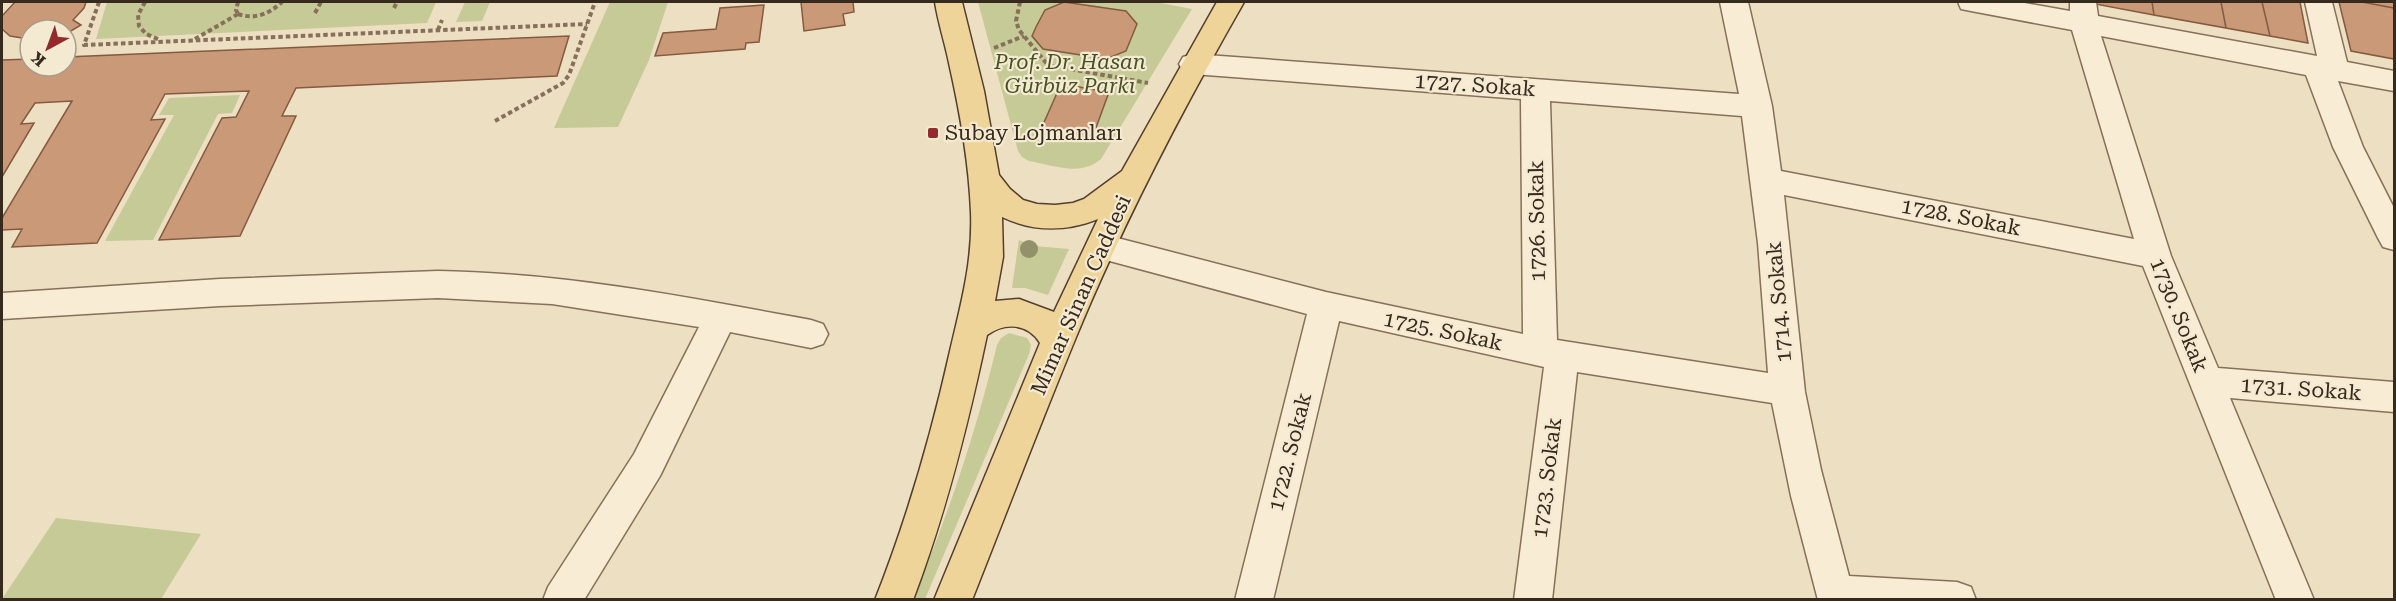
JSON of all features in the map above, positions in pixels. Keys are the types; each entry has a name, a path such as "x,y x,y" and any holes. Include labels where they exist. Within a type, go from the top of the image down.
{"main road":[{"path":"894,600 932,495 952,421 984,279 987,246 983,176 970,90 948,2"},
{"name":"Mimar Sinan Caddesi","path":"953,600 1057,342 1132,179 1193,64 1230,2"},
{"path":"983,176 996,195 1011,207 1029,214 1059,218 1084,229 1102,247"},
{"path":"1059,218 1081,213 1105,201 1132,179"},
{"path":"973,327 983,319 998,313 1014,312 1031,316 1048,327 1057,342"}],"street":[{"name":"1714. Sokak","path":"1734,2 1748,55 1757,106 1788,391 1836,596"},
{"path":"1971,2 2084,12 2326,69 2394,81"},
{"path":"2319,2 2326,69 2348,147 2394,238"},
{"name":"1730. Sokak","path":"2084,12 2155,256 2295,600"},
{"name":"1727. Sokak","path":"1193,64 1757,106"},
{"name":"1726. Sokak","path":"1535,90 1551,354"},
{"name":"1728. Sokak","path":"1766,180 2155,256"},
{"name":"1725. Sokak","path":"1102,247 1326,305 1551,354 1788,391"},
{"path":"2,306 70,300 387,284 467,285 573,294 812,334"},
{"name":"1722. Sokak","path":"1254,600 1326,305"},
{"path":"562,600 647,465 721,317"},
{"name":"1723. Sokak","path":"1533,600 1551,354"},
{"name":"1731. Sokak","path":"2206,382 2394,397"},
{"path":"1836,596 1957,600"}],"path":[{"path":"99,2 84,45 587,24"},
{"path":"145,2 137,15 138,26 145,35 159,40 178,41"},
{"path":"238,2 236,10 238,14"},
{"path":"191,41 238,14 250,17 264,15 282,2"},
{"path":"315,13 321,2"},
{"path":"394,8 397,2"},
{"path":"495,121 563,83 569,75 595,2"},
{"path":"1020,2 1016,21 1024,36 1048,65 1157,84"},
{"path":"438,30 442,20"},
{"path":"991,49 1024,36"}],"green space":[{"path":"107,2 436,2 427,23 96,39"},
{"path":"465,2 490,2 482,21 456,22"},
{"path":"610,2 668,2 649,60 618,127 554,128"},
{"name":"Prof. Dr. Hasan Gürbüz Parkı","path":"978,2 1155,2 1192,9 1101,159 1075,169 1029,161 1018,151"},
{"path":"240,95 232,113 218,114 153,240 105,241 174,115 159,115 169,98"},
{"path":"1019,240 1034,246 1069,249 1048,295 1025,288 1012,288"},
{"path":"1009,333 1027,338 1031,345 1029,354 925,599 913,599 960,473 997,345 1001,338"},
{"path":"56,518 201,534 161,599 2,599"}],"building":[{"path":"15,2 86,2 75,18 18,18 18,37 10,36 2,29 2,16"},
{"path":"801,2 853,2 854,12 843,14 845,25 804,31"},
{"path":"1064,2 1126,11 1137,24 1126,51 1106,59 1043,49 1032,36 1036,27 1045,10"},
{"path":"2095,2 2152,2 2154,15 2095,4"},
{"path":"2152,2 2221,2 2226,28 2154,15"},
{"path":"2221,2 2262,2 2270,36 2226,28"},
{"path":"2262,2 2300,2 2308,43 2270,36"},
{"path":"2339,2 2362,2 2394,8 2394,59 2351,51"},
{"path":"2362,2 2394,2 2394,8"},
{"path":"764,5 759,42 746,43 745,49 655,56 663,33 716,29 720,8"},
{"path":"569,36 557,76 296,88 282,116 296,116 240,236 159,240 222,118 236,117 249,91 165,94 151,120 165,119 97,243 12,247 22,229 2,230 2,218 72,101 35,103 21,124 34,123 2,177 2,60 18,59 18,78 78,78 78,56"},
{"path":"1061,84 1109,92 1093,136 1042,127"}],"place":[{"name":"Subay Lojmanları","path":"933,133"}]}
